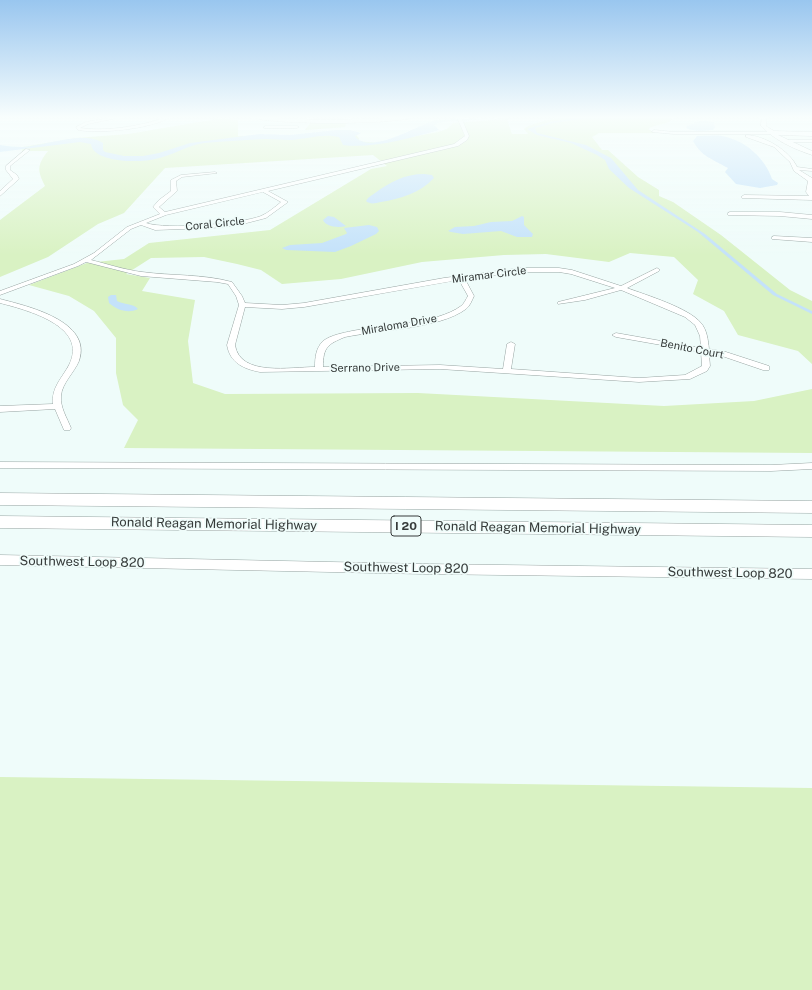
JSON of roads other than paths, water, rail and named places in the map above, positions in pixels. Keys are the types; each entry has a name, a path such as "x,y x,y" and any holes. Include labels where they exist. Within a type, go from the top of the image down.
{"highway":[{"name":"Ronald Reagan Memorial Highway","path":"0,499 812,507"},
{"name":"Ronald Reagan Memorial Highway","path":"0,522 812,531"},
{"path":"0,528 100,529 120,523"}],"street":[{"path":"0,194 16,179 15,176 8,170 8,166 12,163"},
{"path":"0,292 76,265 96,254 122,232 139,223 164,214 379,163"},
{"path":"744,198 812,198 809,192 811,180 795,168 793,163"},
{"path":"795,168 812,169"},
{"path":"164,214 156,207 174,191 174,180 181,176 215,173"},
{"name":"Coral Circle","path":"139,223 155,228 177,228 218,226 256,220 270,214 285,202 263,190"},
{"path":"730,214 780,214 812,217"},
{"path":"774,238 812,240"},
{"path":"85,260 141,274 222,281 232,285 239,296 242,305"},
{"name":"Miramar Circle","path":"242,305 282,307 304,305 393,288 461,278 521,270 552,269 572,272 622,288 688,315 698,324 704,336 705,351"},
{"path":"560,303 622,288 645,278 657,270"},
{"name":"Miraloma Drive","path":"319,369 319,356 321,349 330,340 356,332 433,320 456,314 464,309 469,305 472,296 461,278"},
{"path":"0,301 15,305 59,323 66,327 76,341 77,349 74,361 57,396 58,406 67,428"},
{"name":"Serrano Drive","path":"242,305 231,345 233,356 236,360 252,368 260,370 440,367 619,380 670,379 687,377 704,369 706,366 705,351"},
{"name":"Benito Court","path":"616,335 723,354 766,368"},
{"path":"507,371 511,344"},
{"path":"0,409 58,406"},
{"path":"0,465 763,468 812,466"},
{"name":"Southwest Loop 820","path":"0,560 417,569 812,574"}],"water":[{"path":"606,163 615,163 638,190 705,234 777,294 812,311 812,314 773,295 698,232 629,188 609,169"},
{"path":"719,163 763,163 772,179 778,183 777,185 760,188 736,184 725,172 728,168"},
{"path":"410,175 432,175 434,178 416,191 388,201 370,203 366,201 381,189 398,179"},
{"path":"328,216 334,217 346,226 329,226 323,220"},
{"path":"522,216 524,217 524,225 533,234 532,237 517,237 501,231 463,234 448,231 455,227 474,226 491,222 512,221"},
{"path":"369,225 377,227 379,231 376,234 351,246 335,252 286,250 282,248 290,245 322,243 346,234 347,233 344,228"},
{"path":"111,295 116,295 117,301 134,306 138,309 127,311 116,308 109,303 108,297"}]}
